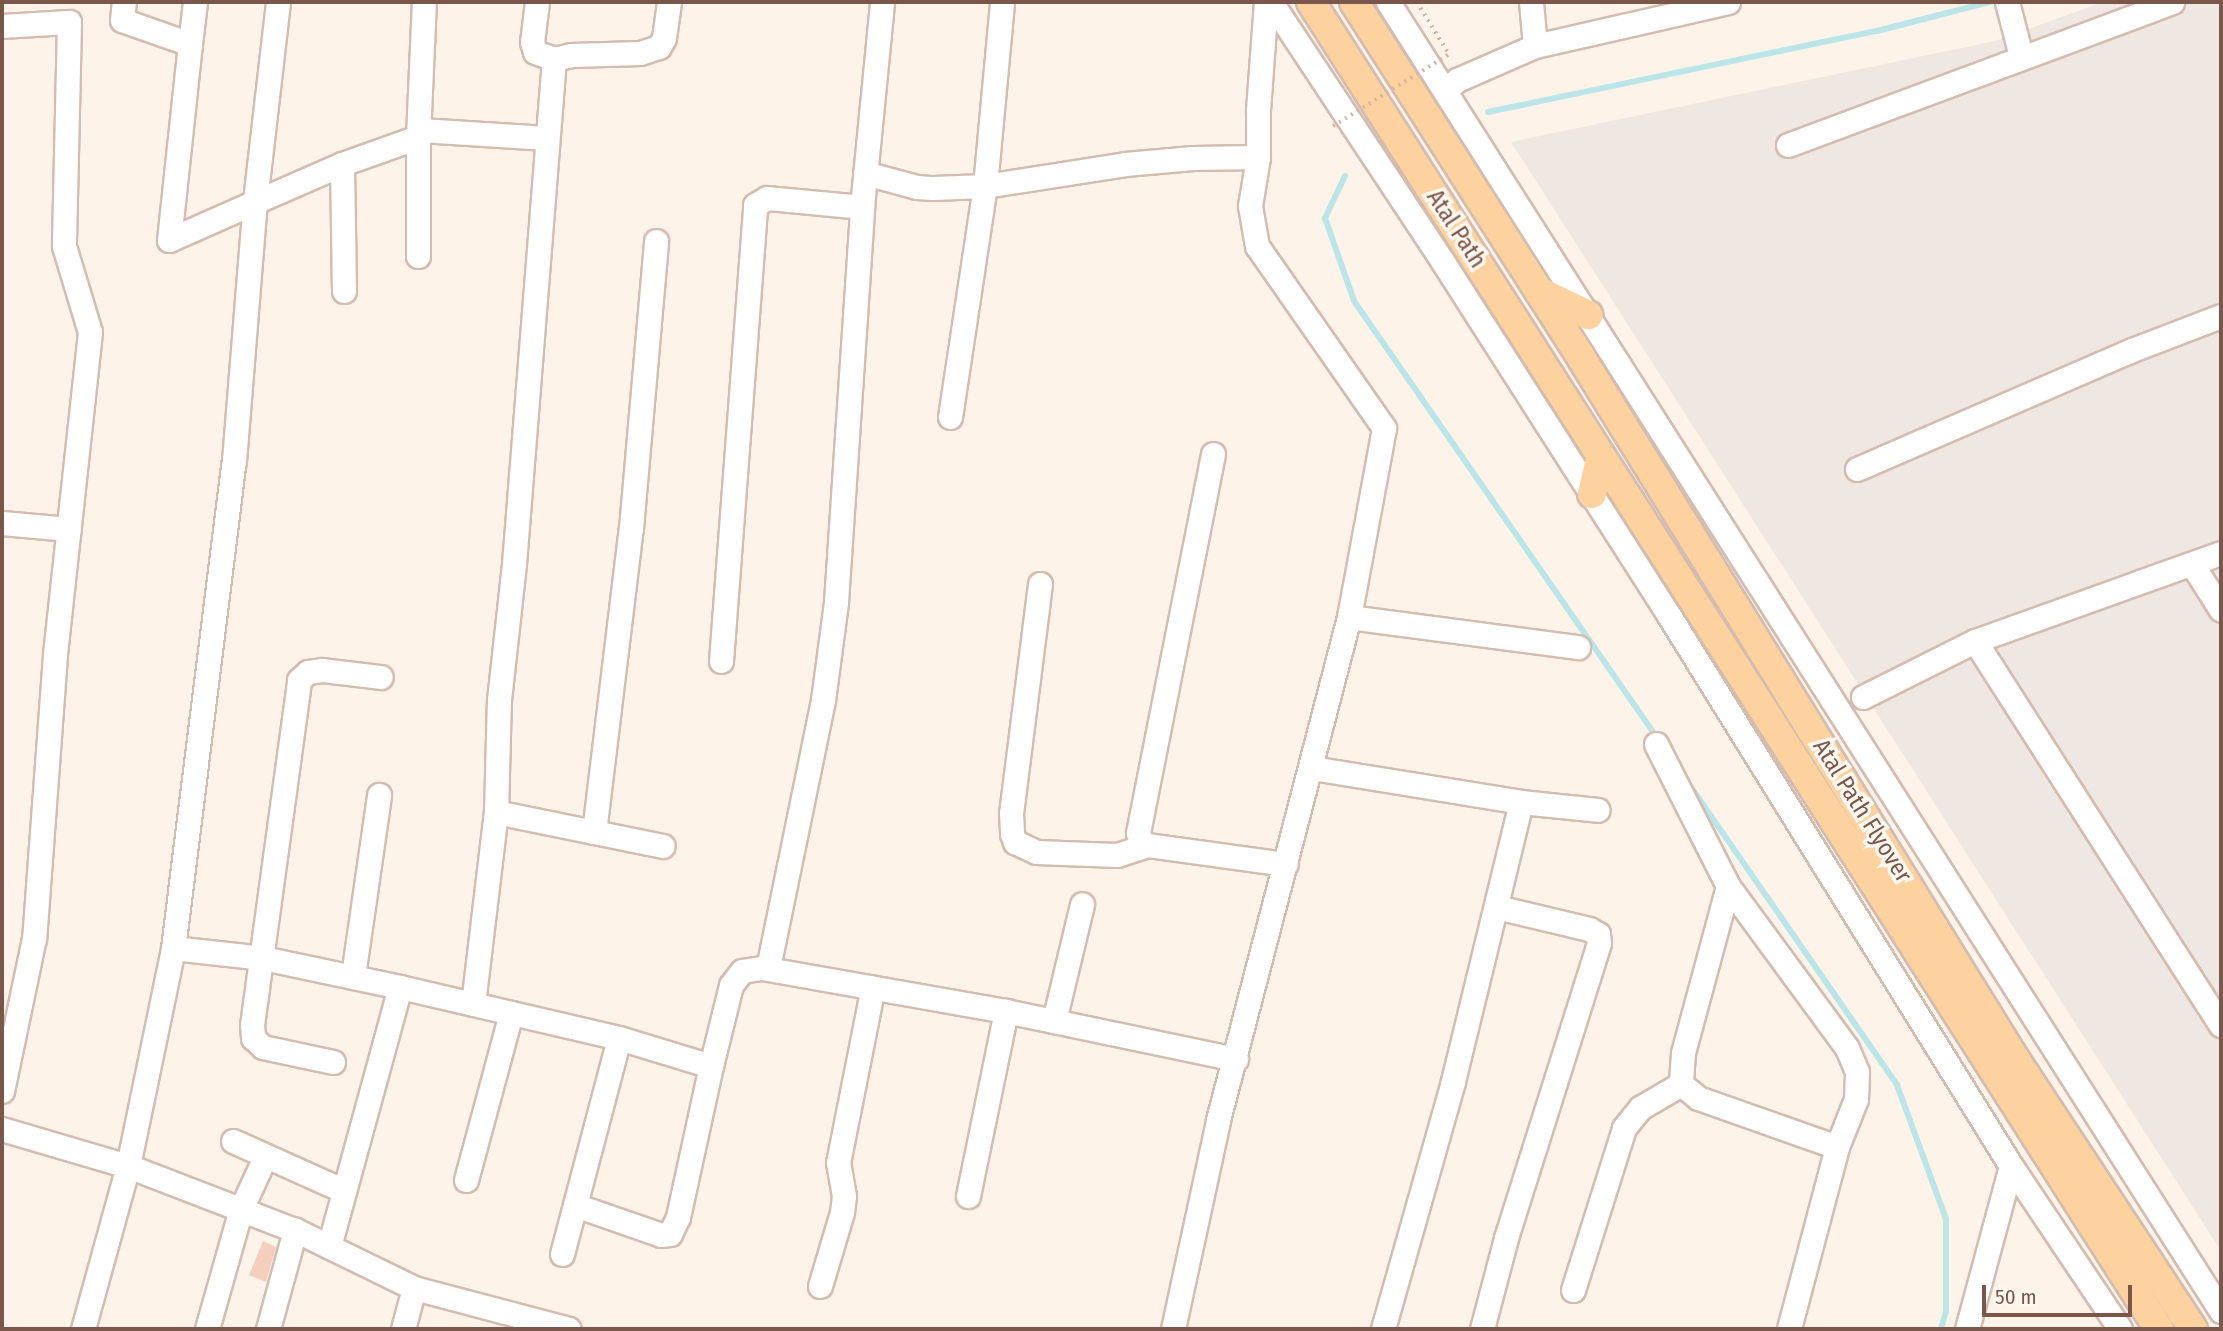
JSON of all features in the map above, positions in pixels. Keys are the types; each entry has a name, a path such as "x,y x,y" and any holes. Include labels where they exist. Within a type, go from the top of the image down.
{"main road":[{"name":"Atal Path","path":"1311,2 1601,456"},
{"name":"Atal Path Flyover","path":"1354,2 2015,1059 2193,1329"},
{"path":"1536,290 1588,315"},
{"path":"1592,495 1601,456"},
{"name":"Atal Path Flyover","path":"1601,456 2159,1329"}],"street":[{"path":"124,2 122,19 190,44"},
{"path":"195,2 169,240 342,164 419,134 547,138"},
{"path":"83,1329 128,1166 173,948 234,461 255,202 278,2"},
{"path":"418,256 424,2"},
{"path":"537,2 532,42 535,52 554,59 571,55 640,53 659,47 664,38 669,2"},
{"path":"768,968 823,700 836,602 864,191 882,2"},
{"path":"950,417 985,186 1002,2"},
{"path":"1173,1329 1218,1119 1236,1059 1349,617 1384,428 1257,246 1251,206 1258,157 1258,110 1266,2"},
{"path":"1271,2 1592,495 2011,1166 2120,1329"},
{"path":"1388,2 2221,1311"},
{"path":"1531,2 1535,46"},
{"path":"1445,91 1457,80 1535,46 1728,2"},
{"path":"1788,145 2172,2"},
{"path":"2008,6 2021,56"},
{"path":"2,26 69,22 64,246 90,332 55,655 34,938 2,1091"},
{"path":"473,1004 496,812 499,700 513,564 554,59"},
{"path":"721,661 755,205 767,198 917,187 985,186 1125,164 1193,158 1258,157"},
{"path":"342,164 344,291"},
{"path":"594,832 631,528 656,241"},
{"path":"1857,469 2132,350 2221,316"},
{"path":"1147,845 1139,838 1139,826 1213,454"},
{"path":"2,523 69,529"},
{"path":"1863,697 1975,641 2221,553"},
{"path":"2192,564 2221,610"},
{"path":"1040,584 1011,813 1012,834 1024,848 1036,852 1118,855 1147,845 1286,864"},
{"path":"1349,617 1578,647"},
{"path":"1975,641 2221,1025"},
{"path":"333,1062 256,1043 252,1025 299,680 314,670 381,677"},
{"path":"1656,744 1728,886 1854,1062 1858,1089 1838,1147 1789,1329"},
{"path":"1311,768 1521,802 1598,810"},
{"path":"353,976 379,795"},
{"path":"1384,1329 1453,1081 1521,802"},
{"path":"496,812 663,846"},
{"path":"1681,1084 1684,1052 1728,886"},
{"path":"1054,1021 1082,904"},
{"path":"1482,1329 1506,1238 1599,943 1598,934 1589,929 1497,907"},
{"path":"173,948 263,958 400,986 619,1038 710,1066"},
{"path":"575,1205 661,1235 670,1234 678,1217 710,1066 731,985 742,971 768,968 1006,1011 1236,1059"},
{"path":"329,1247 400,986"},
{"path":"820,1286 842,1212 844,1196 838,1163 873,987"},
{"path":"968,1196 1006,1011"},
{"path":"466,1180 511,1013"},
{"path":"562,1254 619,1038"},
{"path":"1681,1084 1698,1098 1838,1147"},
{"path":"1573,1290 1624,1128 1640,1108 1681,1084"},
{"path":"2,1129 128,1166 241,1209 295,1230 414,1288 569,1329"},
{"path":"233,1141 344,1191"},
{"path":"207,1329 241,1209 265,1157"},
{"path":"1967,1329 2011,1166"},
{"path":"268,1329 295,1230"},
{"path":"402,1329 414,1288"}],"path":[{"path":"1333,126 1449,54 1417,2"}],"shaded area":[{"path":"2103,2 2221,2 2221,1251 1511,142 1995,41"}],"building":[{"path":"263,1241 276,1247 266,1282 249,1275"}],"waterway":[{"path":"1488,112 1877,31 1990,2"},
{"path":"1345,176 1325,218 1354,301 1658,739"},
{"path":"1686,780 1897,1085 1946,1219 1946,1311 1941,1329"}]}
